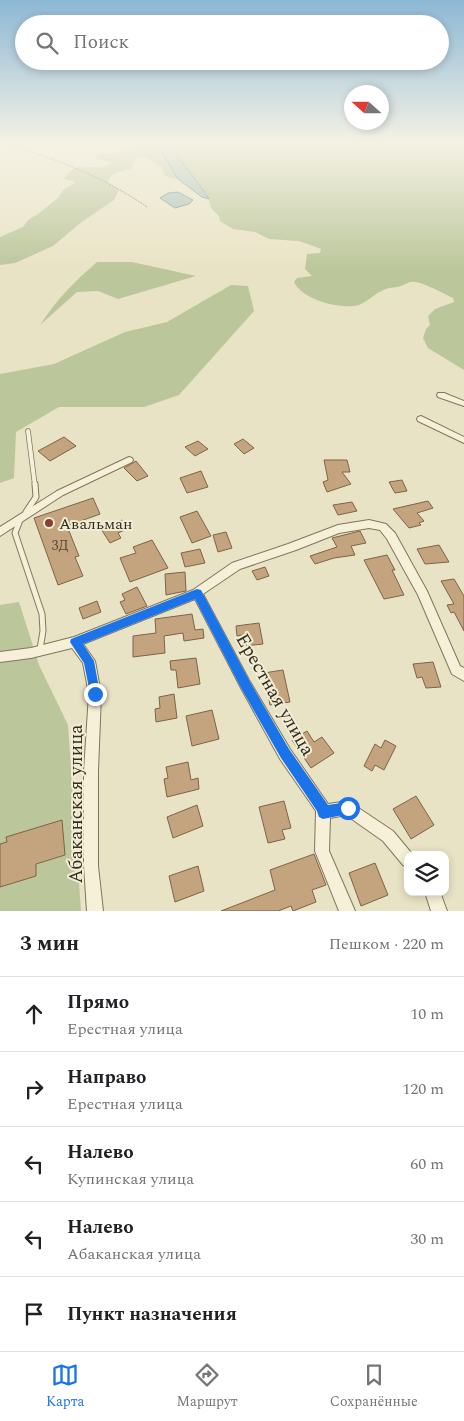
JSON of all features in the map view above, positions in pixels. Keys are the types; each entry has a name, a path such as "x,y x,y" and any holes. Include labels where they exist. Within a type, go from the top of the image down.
{"street":[{"path":"441,395 464,404"},
{"path":"421,419 464,440"},
{"path":"0,532 60,493 129,460"},
{"path":"0,657 40,651 75,642 197,593 236,566 292,548 338,529 369,524 383,527 392,536 408,564 456,670 464,675"},
{"name":"Ерестная улица","path":"197,593 280,746 323,809 323,812"},
{"name":"Абаканская улица","path":"75,642 89,661 95,694 91,771 91,866 95,911"},
{"path":"347,911 322,851 323,812 348,808 388,836 404,855"},
{"path":"433,896 439,911"}],"lane":[{"path":"28,431 36,497 21,519 15,533 42,614 43,631 40,651"}],"path":[{"path":"112,187 132,196 146,207"}],"green space":[{"path":"69,187 114,187 119,190 114,200 79,224 53,246 15,263 0,265 0,237 23,227 28,220 58,198 63,190"},
{"path":"201,187 464,187 464,370 428,348 423,338 426,329 430,325 428,316 435,309 454,302 453,298 426,285 410,282 399,287 382,290 359,305 333,305 314,299 305,294 294,282 297,278 312,276 305,269 307,254 320,253 321,249 299,241 269,239 255,232 233,229 220,221 219,216 211,208 207,194"},
{"path":"97,262 132,262 196,276 118,299 98,291 77,292 40,325 66,291"},
{"path":"231,285 248,286 254,311 179,395 144,407 59,407 16,432 14,478 0,483 0,374 54,364 125,332 167,322"},
{"path":"19,602 39,665 68,725 81,911 0,911 0,605"}],"water":[{"path":"188,187 200,187 209,199 202,197"},
{"path":"178,192 193,200 189,204 175,208 160,198 168,193"}],"building":[{"path":"64,437 76,446 50,461 38,451"},
{"path":"243,439 254,448 244,454 234,444"},
{"path":"198,441 208,449 195,456 185,447"},
{"path":"324,460 347,460 350,472 342,472 351,484 327,492 323,482 328,480"},
{"path":"136,461 148,476 137,481 124,468"},
{"path":"201,471 208,487 187,493 180,478"},
{"path":"402,480 407,491 395,493 389,482"},
{"path":"93,498 100,514 67,526 79,556 75,557 83,576 58,585 34,518"},
{"path":"428,501 433,508 417,513 424,521 419,523 421,525 409,528 393,509"},
{"path":"352,502 357,511 338,515 333,505"},
{"path":"197,511 211,536 192,543 180,517"},
{"path":"122,520 127,529 118,533 121,538 110,543 101,529"},
{"path":"360,531 366,543 351,546 355,555 334,558 315,564 310,556 337,547 332,538"},
{"path":"226,532 232,548 218,552 213,535"},
{"path":"152,540 168,568 130,582 120,558 136,553 133,547"},
{"path":"439,545 449,562 425,564 417,549"},
{"path":"200,549 205,563 185,567 181,553"},
{"path":"387,555 404,595 384,599 364,560"},
{"path":"265,567 269,576 257,580 252,571"},
{"path":"185,572 186,591 166,595 165,574"},
{"path":"454,579 464,596 464,631 454,612 451,613 447,605 454,604 441,581"},
{"path":"137,587 147,606 126,614 120,602 125,600 122,594"},
{"path":"97,601 101,612 83,619 79,608"},
{"path":"192,614 195,630 203,629 204,638 184,641 183,633 164,636 165,653 133,657 133,636 156,633 155,619"},
{"path":"259,623 263,644 245,646 243,635 237,636 236,626"},
{"path":"196,658 200,684 178,688 176,670 171,670 170,661"},
{"path":"433,662 441,687 426,688 422,677 417,678 413,664"},
{"path":"283,670 290,702 270,705 264,673"},
{"path":"174,694 177,718 156,722 155,709 160,708 159,697"},
{"path":"212,710 219,739 192,746 186,716"},
{"path":"307,731 314,742 322,737 334,753 311,768 292,740"},
{"path":"385,740 396,746 384,770 375,765 372,771 364,766 375,744 381,748"},
{"path":"188,762 191,780 198,778 199,789 167,797 164,779 168,778 166,767"},
{"path":"416,796 434,825 411,839 393,809"},
{"path":"284,801 291,828 282,830 285,839 268,843 259,807"},
{"path":"197,805 203,826 173,838 167,817"},
{"path":"62,820 65,855 36,864 36,876 0,887 0,844 7,842 6,837"},
{"path":"314,854 326,885 312,890 316,902 293,911 291,906 278,911 221,911 275,890 270,870"},
{"path":"375,863 388,895 361,906 349,873"},
{"path":"198,866 204,891 175,902 169,876"}],"place":[{"name":"Авальман","path":"49,523"}],"route":[{"path":"95,694 89,661 75,642 197,593 245,684 285,754 323,809 323,812 348,808"}]}
